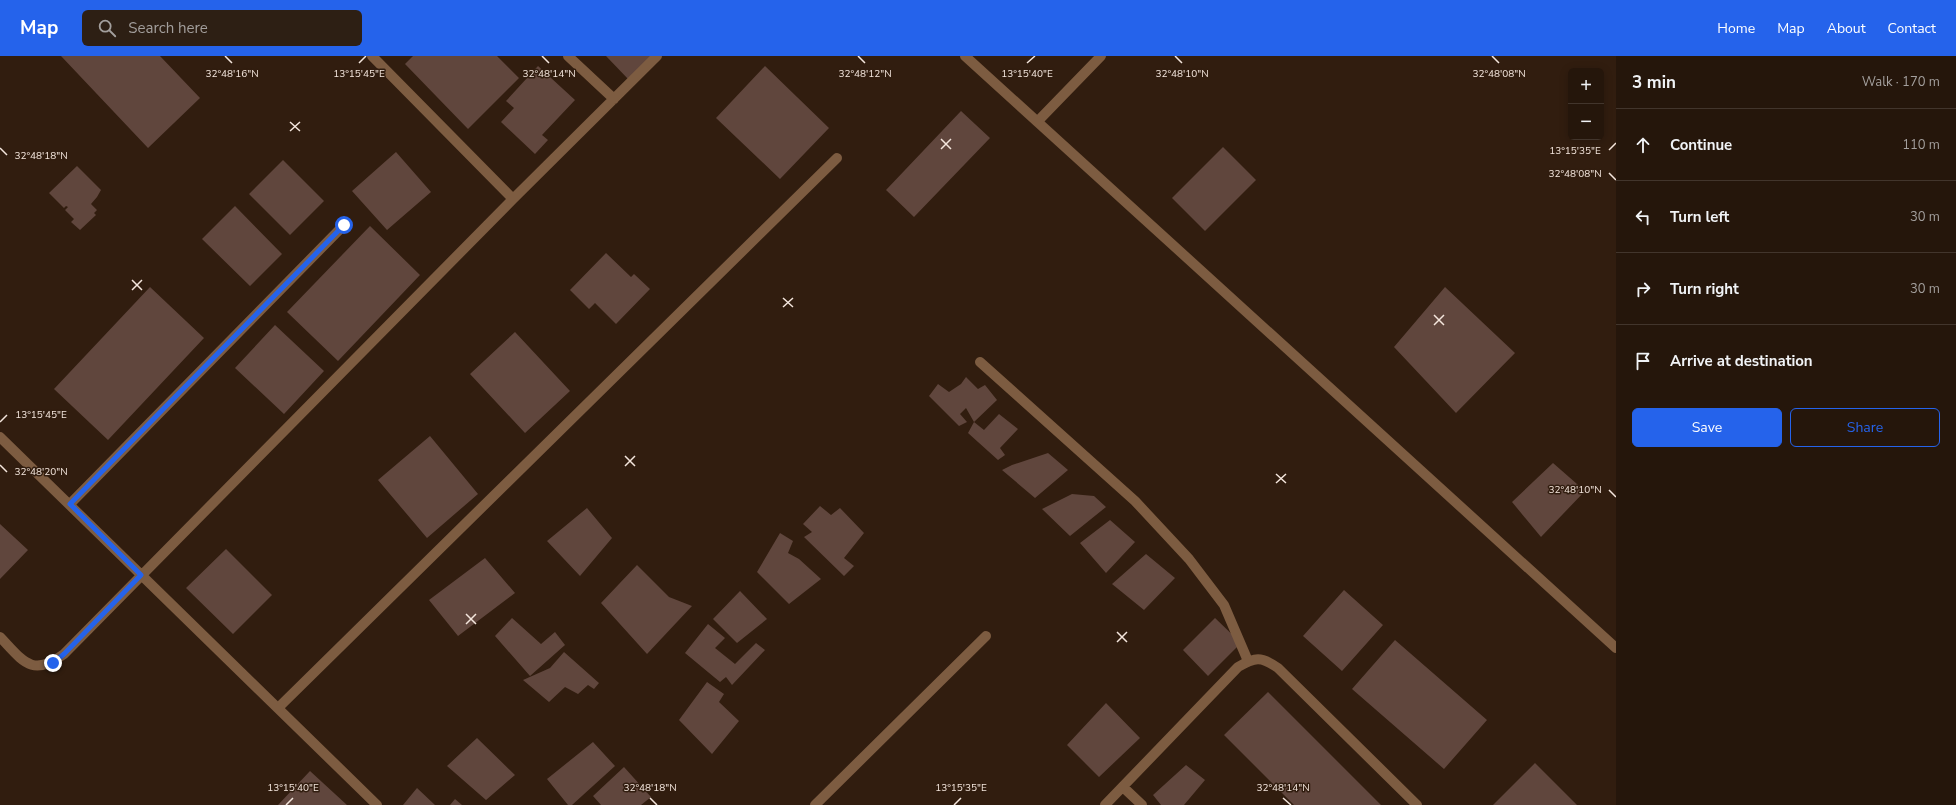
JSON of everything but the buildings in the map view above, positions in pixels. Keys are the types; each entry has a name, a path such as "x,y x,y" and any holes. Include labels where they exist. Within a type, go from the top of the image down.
{"street":[{"path":"372,56 513,199"},
{"path":"568,56 614,99"},
{"path":"0,637 30,665 40,667 53,663 64,654 513,199 657,56"},
{"path":"965,56 1616,648"},
{"path":"1038,121 1101,56"},
{"path":"278,708 837,158"},
{"path":"70,504 344,225"},
{"path":"980,362 1135,501 1189,558 1224,605 1248,661"},
{"path":"0,437 377,805"},
{"path":"815,805 986,636"},
{"path":"1105,805 1238,667 1248,661 1256,659 1268,661 1278,668 1417,805"},
{"path":"1123,787 1142,805"}],"route":[{"path":"53,663 64,654 141,575 70,504 344,225"}]}
